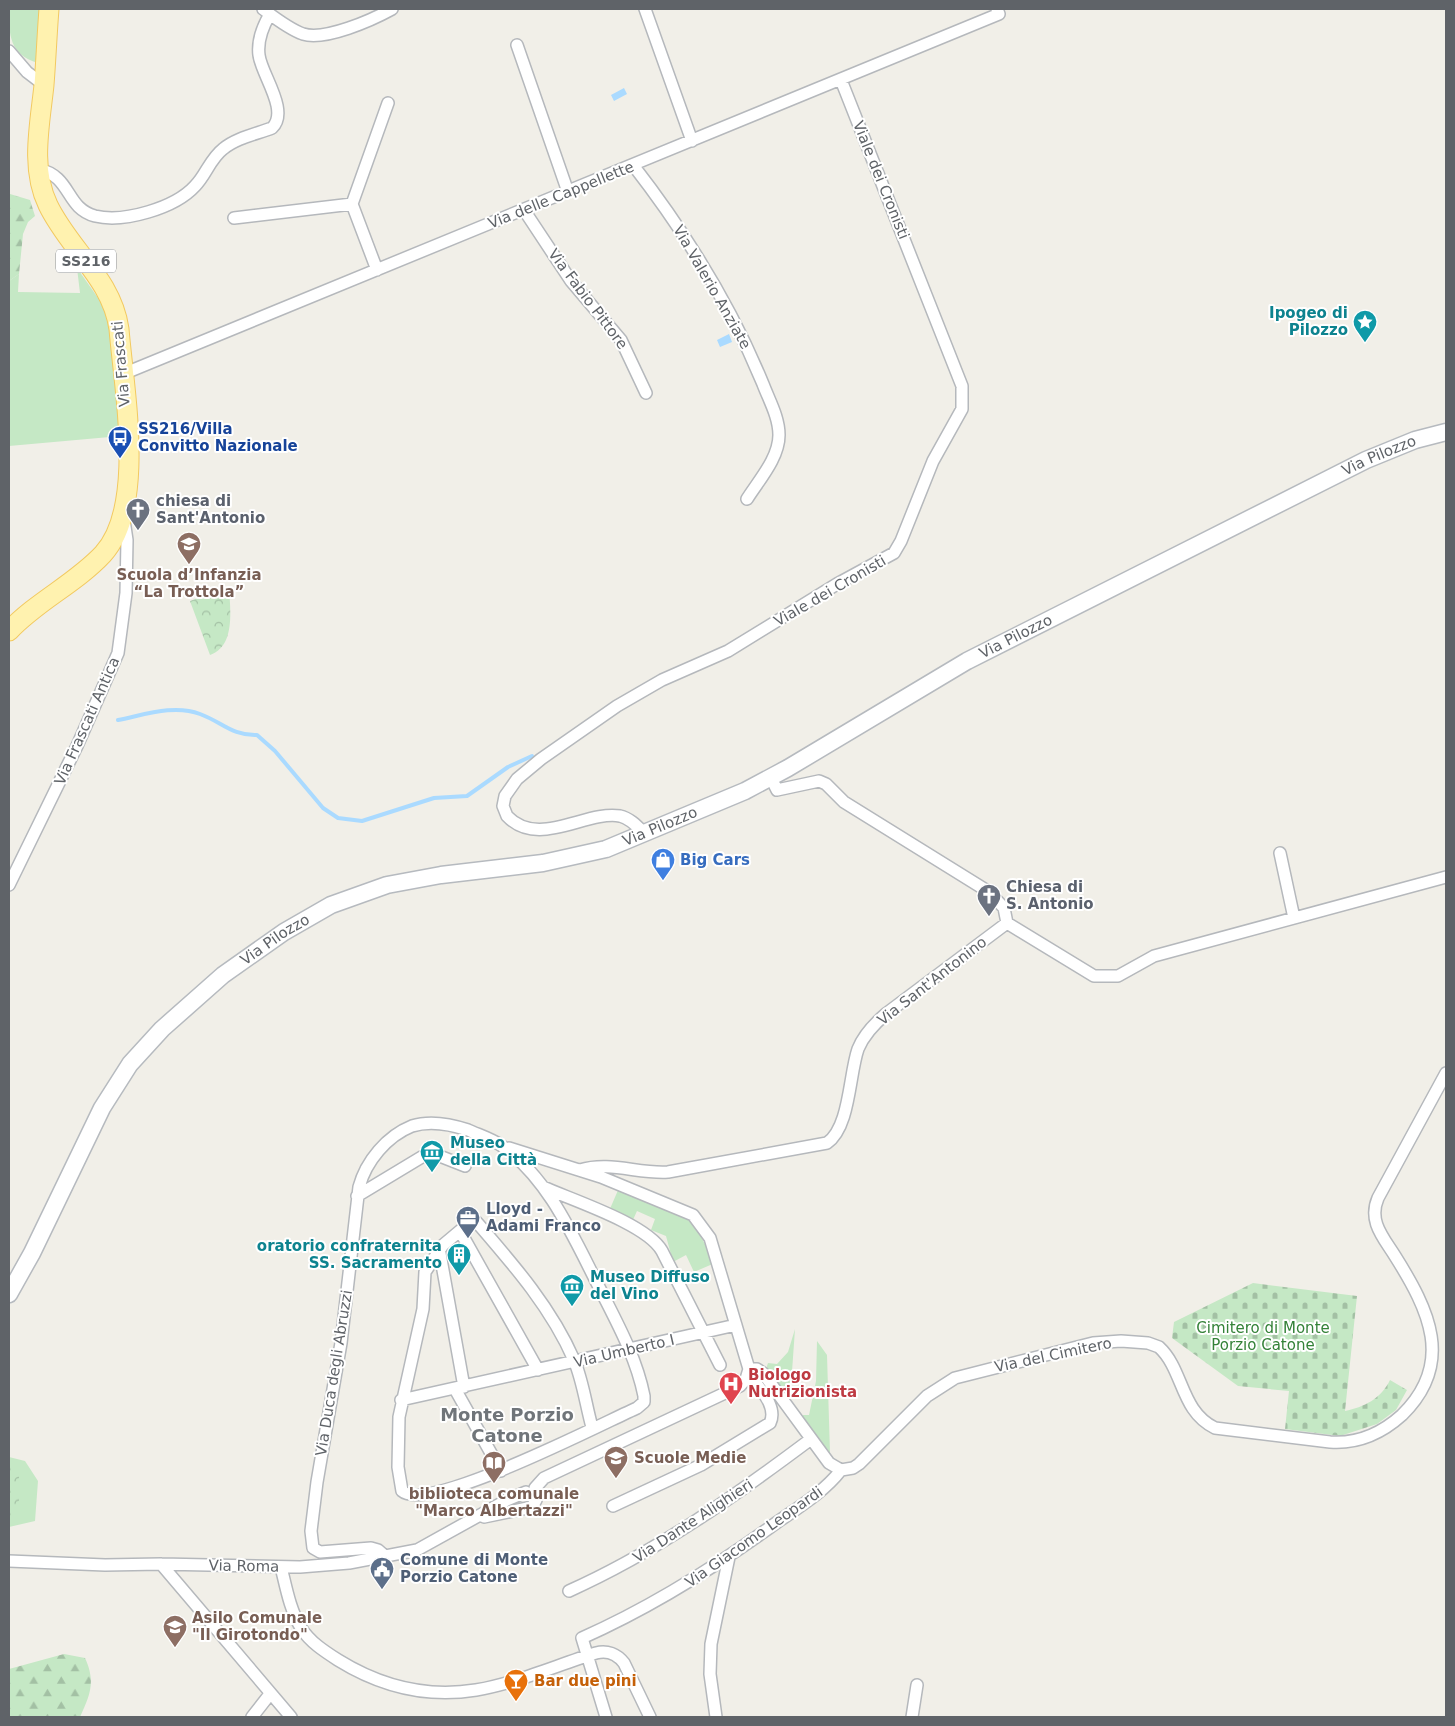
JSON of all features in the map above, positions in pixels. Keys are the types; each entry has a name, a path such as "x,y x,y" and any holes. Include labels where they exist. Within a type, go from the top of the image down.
{"main road":[{"name":"Via Frascati","path":"9,631 35,606 102,555 114,538 124,516 129,462 118,322 110,296 52,213 42,192 38,169 38,132 44,85 49,9"},
{"name":"Via Pilozzo","path":"9,1294 32,1253 99,1114 121,1077 162,1029 239,962 309,917 372,889 422,878 543,863 584,855 616,846 645,834 771,778 967,661 1366,460 1422,438 1446,432"},
{"name":"Via Pilozzo","path":"1422,438 1446,437"}],"street":[{"path":"38,169 56,175 76,204 88,213 99,217 134,216 186,194 200,181 223,149 272,128 277,121 277,103 262,69 258,50 266,11 298,32 314,36 334,32 392,9"},
{"path":"645,9 692,141"},
{"name":"Via delle Cappellette","path":"123,374 841,80 998,12"},
{"path":"517,45 568,192"},
{"path":"9,52 44,85"},
{"name":"Viale dei Cronisti","path":"645,834 629,821 618,816 551,828 524,827 507,816 504,796 513,783 541,759 626,700 662,680 728,651 836,584 890,557 901,541 933,462 962,409 962,386 841,80"},
{"path":"377,270 352,204 388,103"},
{"name":"Via Valerio Anziate","path":"633,165 667,209 728,310 748,349 774,411 779,433 777,448 768,467 747,499"},
{"path":"234,218 352,204"},
{"name":"Via Fabio Pittore","path":"524,210 571,281 622,340 646,393"},
{"name":"Via Frascati Antica","path":"9,885 71,759 118,653 126,593 127,540 124,516"},
{"path":"771,778 777,790 811,781 826,784 840,800 990,892 1004,908 1007,923 1094,976 1118,976 1154,956 1446,877"},
{"path":"1280,853 1294,918"},
{"name":"Via Sant'Antonino","path":"580,1170 602,1166 668,1172 827,1143 839,1129 857,1053 870,1029 887,1013 1007,923"},
{"name":"Via del Cimitero","path":"841,1470 854,1468 859,1464 927,1396 949,1380 1093,1343 1121,1341 1148,1343 1159,1347 1195,1412 1204,1422 1216,1428 1330,1442 1360,1440 1391,1424 1417,1400 1433,1372 1436,1347 1427,1313 1413,1285 1378,1230 1374,1214 1378,1198 1438,1084 1446,1073"},
{"name":"Via Duca degli Abruzzi","path":"386,1557 378,1550 371,1548 320,1552 313,1548 311,1540 319,1466 343,1334 357,1196 362,1175 374,1157 394,1138 414,1126 432,1123 453,1125 501,1145 531,1172 543,1187 579,1248 630,1349 644,1392 644,1402 637,1408 592,1427"},
{"path":"501,1145 580,1170 678,1208 695,1217 708,1236 736,1325 748,1372 771,1407 772,1417 770,1423 705,1463 613,1506"},
{"path":"357,1196 425,1155 437,1154 465,1166"},
{"path":"543,1187 638,1229 653,1239 662,1251 720,1365"},
{"path":"474,1219 527,1280 555,1324 575,1362 592,1427 501,1471 445,1489 412,1495 403,1493 399,1486 398,1460 401,1400 423,1309 425,1272 439,1248 460,1231 474,1219"},
{"path":"460,1231 538,1370"},
{"path":"439,1248 460,1388 471,1419 501,1471"},
{"name":"Via Umberto I","path":"401,1400 736,1325"},
{"path":"531,1495 541,1480 740,1386 748,1372 756,1369 763,1374 829,1463 841,1470"},
{"name":"Via Dante Alighieri","path":"569,1592 635,1559 749,1485 812,1439"},
{"name":"Via Giacomo Leopardi","path":"587,1655 582,1638 645,1608 729,1557 826,1487 841,1470"},
{"name":"Via Roma","path":"470,1520 530,1508 523,1506 520,1500 522,1495 531,1495"},
{"name":"Via Roma","path":"9,1560 105,1566 161,1564 280,1567 331,1566 417,1550 507,1500 531,1495"},
{"path":"716,1717 710,1667 711,1644 729,1557"},
{"path":"161,1564 291,1717"},
{"path":"280,1567 295,1615 312,1641 351,1668 394,1686 442,1694 471,1691 496,1686 587,1655 605,1652 622,1660 650,1717"},
{"path":"587,1655 606,1717"},
{"path":"912,1717 917,1685"},
{"path":"252,1717 270,1694"}],"green space":[{"path":"9,9 42,9 38,63 28,59 16,49 9,27"},
{"path":"10,194 30,200 35,216 28,222 23,234 19,274 9,281"},
{"path":"77,268 103,305 111,331 121,436 9,446 9,281 19,274 18,292 80,293"},
{"path":"229,587 230,626 228,635 224,644 210,655 190,601"},
{"path":"619,1188 690,1216 715,1263 694,1272 686,1255 673,1262 666,1236 651,1230 655,1219 637,1211 632,1222 609,1211"},
{"name":"Cimitero di Monte Porzio Catone","path":"1253,1283 1357,1296 1345,1411 1359,1407 1377,1397 1390,1380 1407,1390 1396,1410 1377,1424 1340,1436 1285,1429 1289,1391 1238,1386 1172,1338 1174,1322"},
{"path":"795,1329 790,1400 766,1369 768,1363 777,1364 788,1352"},
{"path":"817,1341 827,1355 830,1453 803,1419 803,1415 809,1415 816,1381"},
{"path":"9,1457 25,1461 38,1481 35,1521 9,1527"},
{"path":"9,1462 19,1466 19,1508 9,1517"},
{"path":"64,1654 85,1658 90,1674 89,1695 80,1717 9,1717 9,1669"}],"water":[{"path":"624,88 627,94 614,101 611,95"},
{"path":"729,334 732,342 720,347 717,340"}],"waterway":[{"path":"118,720 159,711 190,711 208,717 234,731 248,735 257,735 275,751 323,808 338,818 362,821 434,798 467,796 508,767 532,756"}],"place":[{"name":"Ipogeo di Pilozzo","path":"1365,343"},
{"name":"SS216/Villa Convitto Nazionale","path":"120,459"},
{"name":"chiesa di Sant'Antonio","path":"138,531"},
{"name":"Scuola d’Infanzia “La Trottola”","path":"189,565"},
{"name":"Big Cars","path":"663,881"},
{"name":"Chiesa di S. Antonio","path":"989,917"},
{"name":"Museo della Città","path":"432,1173"},
{"name":"Lloyd - Adami Franco","path":"468,1239"},
{"name":"oratorio confraternita SS. Sacramento","path":"459,1276"},
{"name":"Museo Diffuso del Vino","path":"572,1307"},
{"name":"Biologo Nutrizionista","path":"731,1405"},
{"name":"Scuole Medie","path":"616,1479"},
{"name":"biblioteca comunale \"Marco Albertazzi\"","path":"494,1484"},
{"name":"Comune di Monte Porzio Catone","path":"382,1590"},
{"name":"Asilo Comunale \"Il Girotondo\"","path":"175,1648"},
{"name":"Bar due pini","path":"516,1702"}],"district":[{"name":"Monte Porzio Catone","path":"507,1424"}]}
